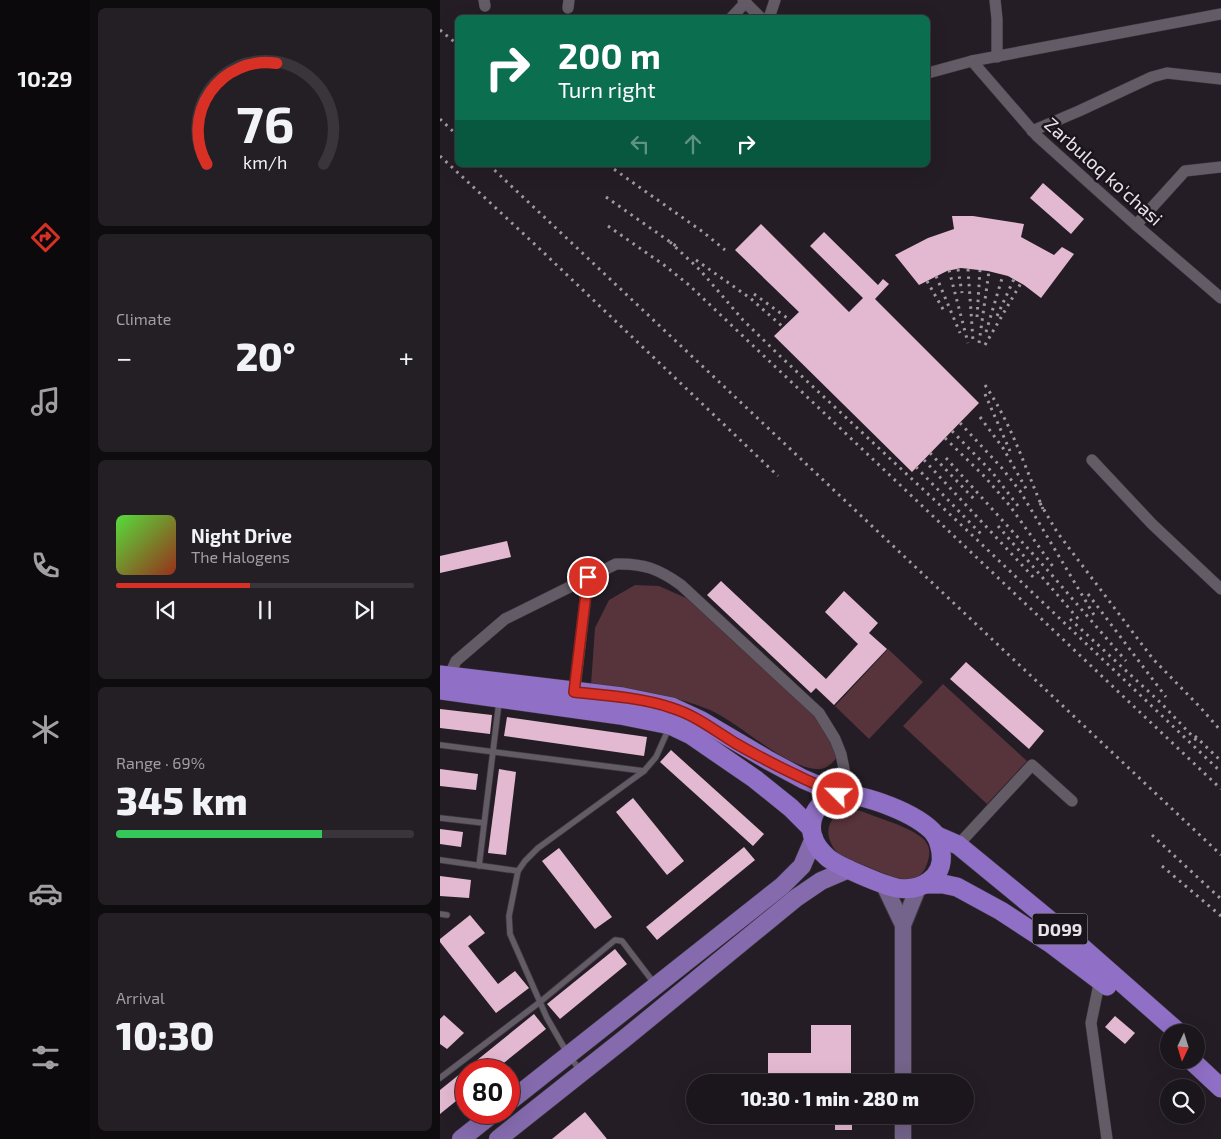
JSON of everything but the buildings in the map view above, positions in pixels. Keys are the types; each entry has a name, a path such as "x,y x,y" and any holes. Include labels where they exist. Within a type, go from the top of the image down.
{"highway":[{"name":"D099","path":"443,680 499,698 573,700 623,697 672,707 700,720 734,742 773,763 843,794 866,797 919,820 935,835 958,845 1070,937 1169,1024"},
{"name":"D099","path":"443,680 573,700 620,714 670,725 691,735 755,779 791,808 812,833 827,858 883,883 907,889 942,884 957,887 1001,910 1050,942 1100,979 1160,1032"},
{"path":"812,833 812,817 818,806 827,798 843,794"},
{"path":"922,886 937,875 941,865 940,845 935,835"},
{"path":"1205,1057 1221,1071"},
{"path":"1201,1069 1221,1088"}],"main road":[{"path":"520,1094 657,987 782,886 802,866 812,833"},
{"path":"498,1139 582,1073 796,898 821,881 855,871"},
{"path":"883,883 903,925 903,1074"},
{"path":"903,925 922,886"},
{"path":"461,1139 480,1124"},
{"path":"903,1124 903,1139"}],"street":[{"path":"770,15 775,0"},
{"path":"995,0 997,57"},
{"path":"733,15 745,1 758,15"},
{"path":"930,72 972,61 1221,14"},
{"name":"Zarbuloq ko'chasi","path":"972,61 1032,131 1136,225 1221,298"},
{"path":"1032,131 1152,77 1167,73 1221,79"},
{"path":"1136,225 1185,171 1221,167"},
{"path":"1092,460 1152,524 1221,589"},
{"path":"443,680 456,661 505,619 616,564 633,564 651,568 666,574 681,585 819,713 835,739 841,754 843,794"},
{"path":"573,700 588,577"},
{"path":"958,845 1032,765 1072,801"},
{"path":"1100,979 1091,1023 1107,1139"}],"lane":[{"path":"479,866 499,698"},
{"path":"582,1073 569,1056 540,1002 509,928 509,916 518,871 538,848 644,771 656,757 670,725"},
{"path":"440,746 644,771"},
{"path":"440,818 484,823"},
{"path":"440,860 518,871"},
{"path":"440,914 447,915"},
{"path":"440,1078 540,1002 615,940 622,941 657,987"}],"shaded area":[{"path":"635,585 659,586 686,598 720,624 822,724 837,757 833,762 820,769 803,766 776,753 722,716 681,700 651,693 591,685 595,628 609,600"},
{"path":"888,649 923,682 869,739 835,706"},
{"path":"943,684 1027,761 987,804 903,726"},
{"path":"861,811 900,826 924,839 929,848 929,857 924,870 919,876 913,879 898,878 842,857 835,851 829,836 831,822 835,816 842,812"}],"railway":[{"path":"440,30 455,42"},
{"path":"440,119 455,133"},
{"path":"440,156 778,476"},
{"path":"491,167 1221,855"},
{"path":"611,167 703,232 725,250"},
{"path":"606,197 676,246"},
{"path":"608,226 689,285 1221,789"},
{"path":"670,242 700,270 743,320 780,356 972,535 1221,772"},
{"path":"696,260 750,298 783,327"},
{"path":"958,269 962,293"},
{"path":"968,269 973,341"},
{"path":"949,270 968,343"},
{"path":"977,317 980,270"},
{"path":"979,343 989,271"},
{"path":"986,332 1003,275"},
{"path":"936,276 960,333"},
{"path":"997,316 1014,279"},
{"path":"927,281 944,311"},
{"path":"985,345 1021,283"},
{"path":"754,294 790,320"},
{"path":"985,385 1003,415 1043,509"},
{"path":"985,394 1010,451"},
{"path":"980,417 1003,448 1028,492"},
{"path":"960,423 1001,467 1020,491 1094,615"},
{"path":"952,431 992,472 1018,506"},
{"path":"945,438 985,477 1010,506 1054,568"},
{"path":"930,453 975,500"},
{"path":"946,458 1051,574 1126,661"},
{"path":"924,460 1035,579"},
{"path":"916,467 983,536"},
{"path":"1040,503 1057,532 1153,659 1221,731"},
{"path":"998,526 1080,621"},
{"path":"1088,594 1166,697"},
{"path":"1070,619 1161,703 1198,742"},
{"path":"1195,736 1221,761"},
{"path":"1152,835 1221,899"},
{"path":"1162,866 1221,916"}],"route":[{"path":"588,577 574,692 623,697 672,707 700,720 734,742 766,759 838,794"}]}
